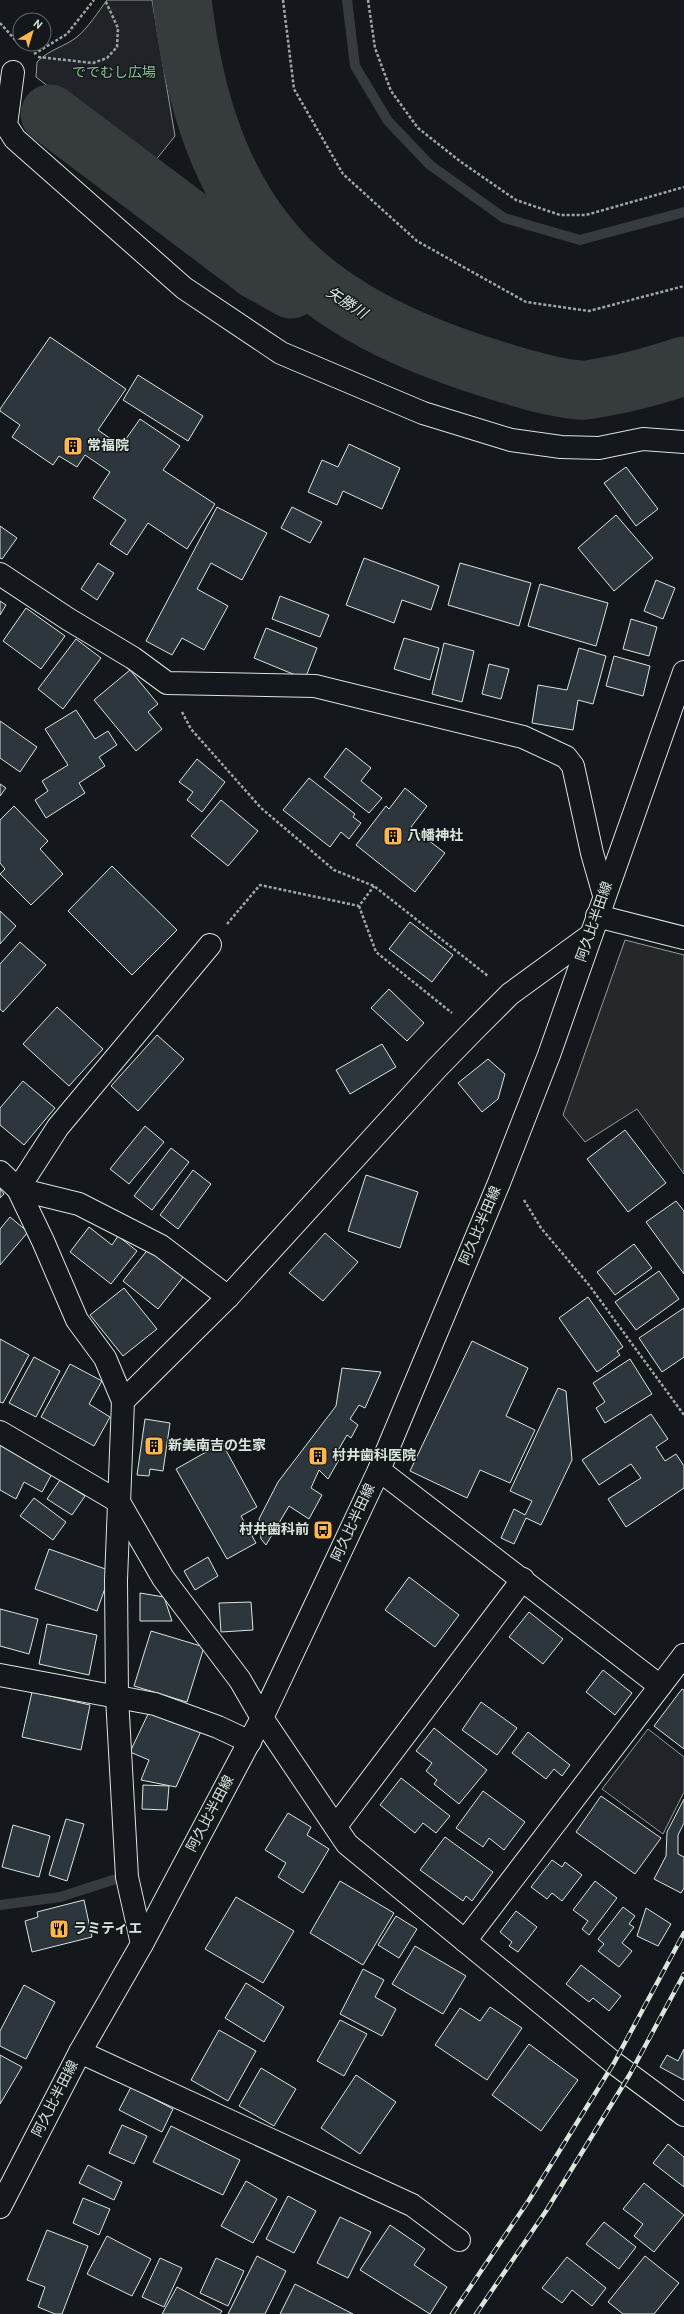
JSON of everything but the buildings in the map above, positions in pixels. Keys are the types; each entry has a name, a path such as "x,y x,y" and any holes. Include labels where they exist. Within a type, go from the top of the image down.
{"street":[{"path":"4,71 6,125 15,138 184,288 281,353 423,413 511,440 561,447 599,448 643,439 684,442"},
{"path":"0,574 68,619 133,658 167,682 315,686 523,737 566,757 573,766 592,853 604,895"},
{"name":"阿久比半田線","path":"0,2207 80,2052 142,1944 250,1742 379,1470 499,1182 549,1055 604,895 684,672"},
{"path":"123,1401 228,1297 436,1069 510,994 594,925 684,938"},
{"path":"18,1189 58,1127 210,945"},
{"path":"0,1172 18,1189 43,1241 77,1320 105,1358 123,1401 116,1580 118,1697 127,1877 142,1944"},
{"path":"18,1189 79,1204 161,1246 228,1297"},
{"path":"0,1432 119,1502 163,1578 240,1680 262,1718 347,1844 614,2063 684,2115"},
{"path":"379,1470 523,1579 660,1686"},
{"path":"336,1826 523,1579"},
{"path":"465,1941 684,1655"},
{"path":"0,1675 155,1704 218,1727 250,1742"},
{"path":"80,2052 412,2205 460,2240"}],"path":[{"path":"94,0 67,34 30,56 93,64 107,58 117,48 118,28 105,0"},
{"path":"283,0 294,89 343,174 416,241 526,302 590,311 684,286"},
{"path":"368,0 375,48 391,90 418,128 461,162 516,200 560,215 586,215 684,188"},
{"path":"167,682 190,729 261,808 334,870 374,886 510,994"},
{"path":"210,945 260,885 359,906"},
{"path":"359,906 374,886"},
{"path":"359,906 376,952 474,1030"},
{"path":"521,1196 541,1228 589,1285 684,1415"}],"green space":[{"name":"ででむし広場","path":"107,0 152,0 175,136 151,166 36,77 37,62 47,54 77,37 89,25"},
{"path":"648,1729 684,1757 684,1792 663,1834 602,1789"}],"shaded area":[{"path":"625,940 684,955 684,1174 637,1109 585,1142 563,1115"}],"waterway":[{"name":"矢勝川","path":"182,0 186,31 199,93 208,123 232,181 266,234 289,260 315,283 344,304 374,322 406,337 472,363 551,386 588,390 634,381 684,366"},
{"path":"347,0 355,66 388,121 430,165 504,218 580,240 684,212"},
{"path":"50,114 257,270 291,289"},
{"path":"0,1905 60,1897 116,1879"}],"railway":[{"path":"452,2314 529,2200 614,2063 684,1933"},
{"path":"476,2314 546,2211 630,2074 684,1974"}],"place":[{"name":"常福院","path":"73,446"},
{"name":"八幡神社","path":"393,836"},
{"name":"新美南吉の生家","path":"154,1446"},
{"name":"村井歯科医院","path":"318,1456"},
{"name":"村井歯科前","path":"323,1530"},
{"name":"ラミティエ","path":"59,1929"}]}
